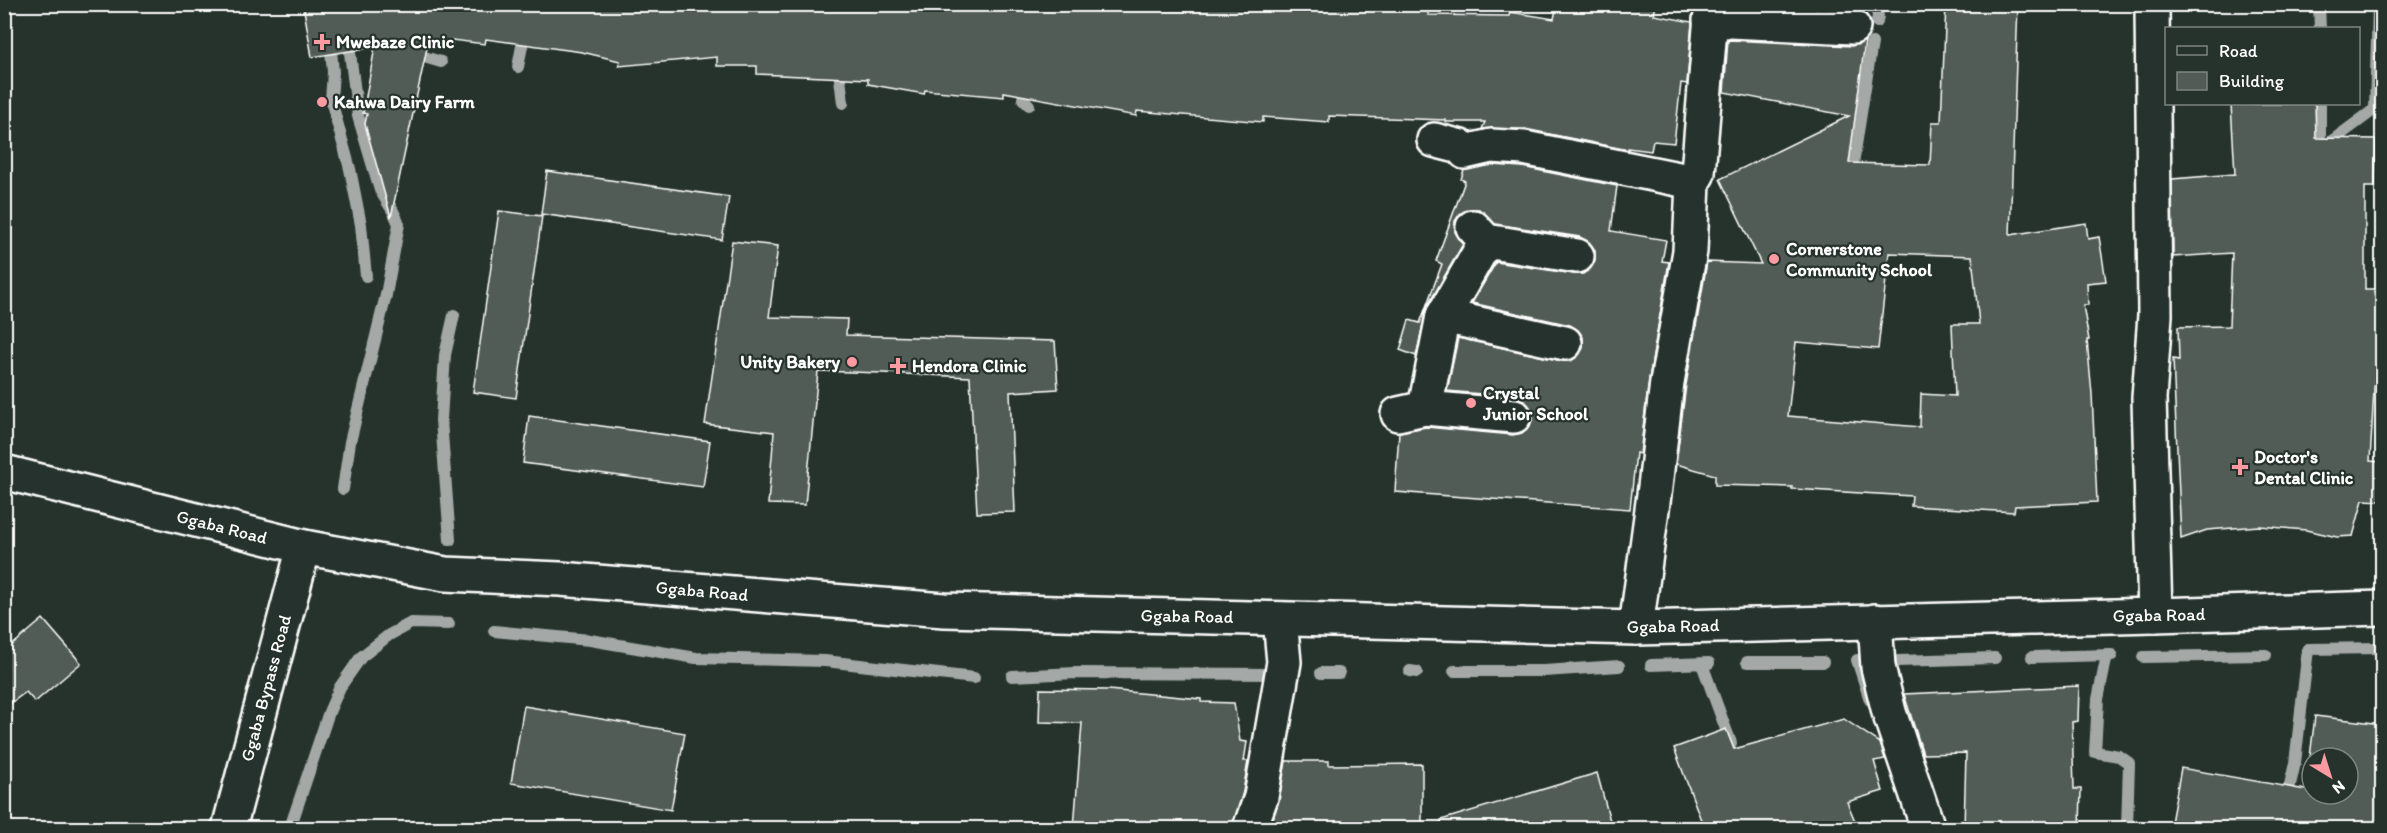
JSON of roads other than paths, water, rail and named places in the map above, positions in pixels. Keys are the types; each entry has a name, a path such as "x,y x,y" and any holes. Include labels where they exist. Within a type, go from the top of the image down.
{"street":[{"path":"2152,4 2155,315 2149,398 2155,615"},
{"path":"1636,628 1667,382 1690,251 1692,182 1698,173 1711,12 1853,27"},
{"path":"1434,140 1461,147 1465,152 1491,146 1524,148 1692,182"},
{"path":"1514,416 1412,411 1443,316 1480,234 1578,256"},
{"path":"1443,316 1565,343"},
{"name":"Ggaba Road","path":"4,472 304,547 445,574 560,579 944,610 1636,628 2382,608"},
{"name":"Ggaba Bypass Road","path":"229,828 304,547"},
{"path":"1250,828 1261,797 1284,662 1280,619"},
{"path":"1875,621 1878,667 1888,712 1928,828"}],"waterway":[{"path":"1875,4 1877,22"},
{"path":"2319,4 2320,27"},
{"path":"2327,151 2329,143 2375,109 2378,4"},
{"path":"518,67 525,30"},
{"path":"343,489 350,442 386,295 399,224 380,190 358,116 348,37"},
{"path":"330,39 333,72 331,100 350,169 361,225 366,276"},
{"path":"1851,177 1872,43"},
{"path":"411,53 441,62"},
{"path":"838,62 843,103"},
{"path":"1026,79 1023,99 1029,105"},
{"path":"2320,105 2320,144"},
{"path":"450,540 441,420 445,355 454,315"},
{"path":"290,828 329,712 340,687 361,657 389,635 411,623 449,624"},
{"path":"494,631 590,640 696,658 825,661 974,678"},
{"path":"2314,649 2308,649 2382,648"},
{"path":"2280,828 2295,763 2308,649"},
{"path":"2107,655 2098,699 2095,752 2119,756 2129,763 2127,828"},
{"path":"2032,657 2112,655"},
{"path":"2143,657 2266,655"},
{"path":"1898,661 1995,658"},
{"path":"1857,660 1870,700"},
{"path":"1747,662 1823,662"},
{"path":"1651,665 1709,663"},
{"path":"1702,664 1731,743"},
{"path":"1454,671 1544,671 1619,666"},
{"path":"1410,671 1417,672"},
{"path":"1012,676 1076,673 1280,674"},
{"path":"1321,673 1339,673"}],"place":[{"name":"Mwebaze Clinic","path":"322,42"},
{"name":"Kahwa Dairy Farm","path":"322,102"},
{"name":"Cornerstone Community School","path":"1774,259"},
{"name":"Unity Bakery","path":"852,362"},
{"name":"Hendora Clinic","path":"898,366"},
{"name":"Crystal Junior School","path":"1471,403"},
{"name":"Doctor's Dental Clinic","path":"2240,467"}]}
